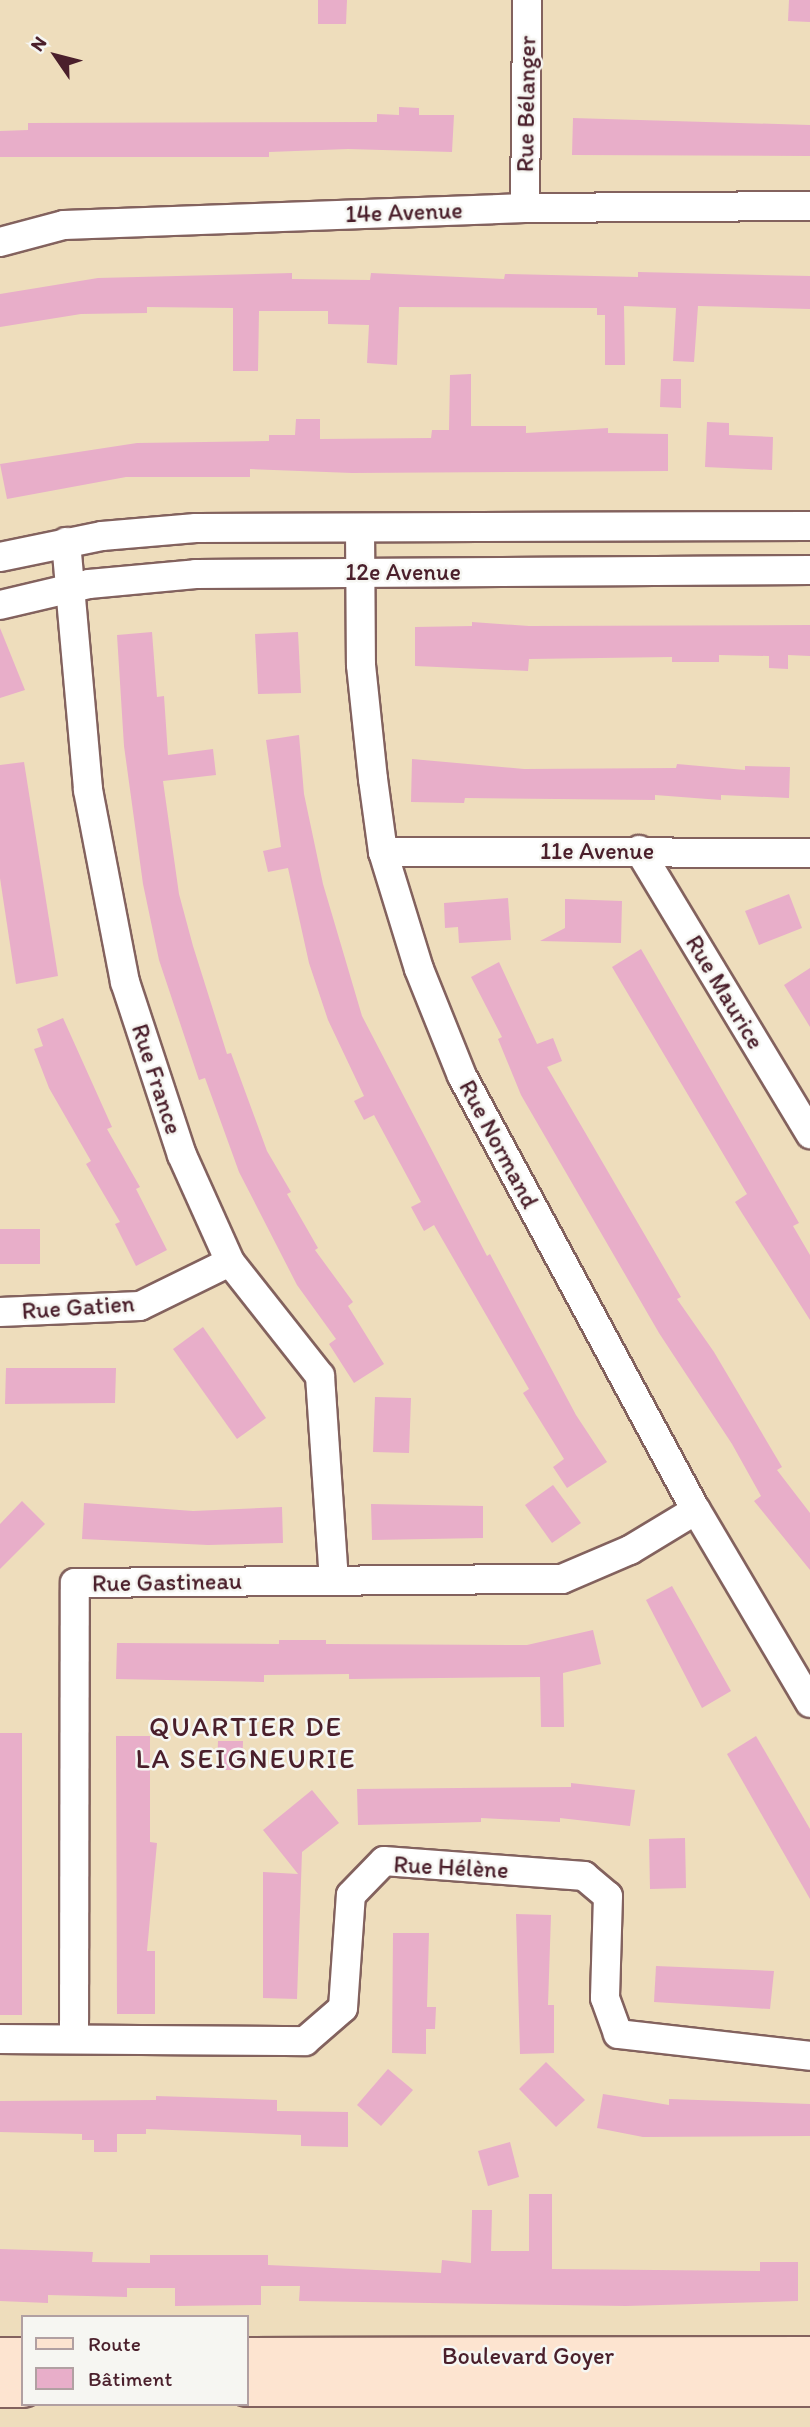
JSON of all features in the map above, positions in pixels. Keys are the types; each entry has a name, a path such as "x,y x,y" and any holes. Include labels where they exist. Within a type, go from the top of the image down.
{"street":[{"name":"Rue Bélanger","path":"525,208 527,0"},
{"name":"14e Avenue","path":"0,242 64,225 525,208 810,206"},
{"name":"12e Avenue","path":"0,557 66,542 196,528 810,526"},
{"name":"Rue Normand","path":"360,528 358,572 361,665 383,852 419,969 462,1076 696,1510 810,1703"},
{"name":"Rue France","path":"66,542 88,790 125,982 181,1155 230,1262 320,1377 334,1580"},
{"name":"12e Avenue","path":"0,605 70,587 196,574 810,570"},
{"name":"11e Avenue","path":"383,852 639,850 810,853"},
{"name":"Rue Maurice","path":"639,850 810,1134"},
{"name":"Rue Gatien","path":"0,1312 140,1306 230,1262"},
{"name":"Rue Gastineau","path":"74,2037 75,1583 562,1579 630,1550 696,1510"},
{"name":"Rue Hélène","path":"0,2039 74,2037 305,2040 343,2008 351,1895 384,1861 584,1876 608,1896 605,1998 618,2034 810,2056"},
{"name":"Boulevard Goyer","path":"248,2357 810,2356"},
{"path":"0,2357 21,2357"},
{"name":"Boulevard Goyer","path":"248,2387 810,2387"},
{"path":"0,2388 21,2388"}],"building":[{"path":"318,0 347,0 346,24 318,24"},
{"path":"789,0 810,0 810,22 788,21"},
{"path":"399,107 419,108 419,115 454,115 452,152 348,149 269,152 269,157 0,157 0,131 28,130 28,123 377,122 377,114 399,115"},
{"path":"573,118 810,125 810,156 572,155"},
{"path":"638,272 810,276 810,309 698,306 694,362 673,361 676,308 624,306 625,365 605,365 605,315 597,315 597,308 399,307 397,365 367,363 369,325 328,324 328,311 259,311 258,371 233,371 233,308 147,307 147,313 81,314 0,327 0,294 98,278 292,273 292,279 370,280 371,273 504,279 505,274 638,277"},
{"path":"471,374 471,426 526,426 526,433 608,428 608,433 668,434 668,471 352,473 250,469 250,477 126,477 7,499 0,464 137,443 269,441 269,435 295,435 296,419 320,419 320,439 431,438 432,430 449,430 450,375"},
{"path":"661,379 681,379 681,408 660,407"},
{"path":"707,422 729,423 729,435 773,437 772,470 705,467"},
{"path":"472,622 529,626 810,625 810,656 788,655 788,669 769,668 769,656 719,655 719,662 672,662 672,657 529,659 528,671 415,666 415,627 472,626"},
{"path":"0,628 25,690 0,698"},
{"path":"152,632 157,697 164,696 168,755 213,749 216,775 163,781 179,894 227,1054 231,1053 267,1151 291,1192 287,1194 318,1248 315,1250 353,1302 348,1306 384,1364 354,1383 329,1344 336,1339 297,1285 239,1172 205,1078 199,1080 159,960 143,884 124,746 117,635"},
{"path":"298,632 301,693 258,694 255,634"},
{"path":"299,735 304,794 323,884 362,1016 487,1256 490,1254 576,1415 607,1462 567,1488 553,1467 564,1459 523,1393 529,1389 434,1225 424,1231 411,1207 421,1202 374,1115 364,1120 354,1101 364,1096 328,1020 309,963 288,868 268,872 263,851 281,847 266,740"},
{"path":"412,759 524,769 676,768 677,764 745,770 745,766 790,767 789,798 721,795 721,800 655,795 655,800 465,798 464,803 411,802"},
{"path":"24,762 58,976 16,984 0,878 0,765"},
{"path":"789,894 802,928 759,945 745,911"},
{"path":"508,898 511,940 459,943 458,927 445,928 444,903"},
{"path":"565,899 622,901 621,943 540,941 565,928"},
{"path":"641,949 799,1223 793,1226 810,1255 810,1320 735,1202 747,1194 612,967"},
{"path":"499,962 537,1044 553,1038 562,1061 547,1067 681,1297 677,1299 714,1352 782,1467 777,1470 810,1513 810,1570 754,1501 761,1496 732,1444 659,1333 521,1095 498,1039 502,1037 471,977"},
{"path":"810,968 810,1027 784,985"},
{"path":"63,1018 112,1127 107,1129 140,1187 136,1189 167,1250 136,1266 115,1224 120,1222 86,1164 91,1161 49,1088 34,1049 43,1046 37,1029"},
{"path":"0,1229 40,1229 40,1264 0,1264"},
{"path":"203,1327 266,1418 237,1439 173,1349"},
{"path":"6,1368 116,1368 115,1403 5,1404"},
{"path":"375,1397 411,1398 409,1453 373,1452"},
{"path":"553,1485 581,1523 552,1543 525,1505"},
{"path":"22,1501 45,1524 0,1569 0,1524"},
{"path":"84,1503 193,1511 282,1507 283,1543 208,1545 82,1539"},
{"path":"371,1504 483,1506 483,1538 372,1540"},
{"path":"672,1586 731,1691 702,1708 646,1600"},
{"path":"593,1630 601,1664 563,1673 564,1727 541,1727 540,1677 349,1679 349,1674 264,1675 264,1682 116,1679 117,1643 279,1644 279,1640 326,1640 326,1644 527,1645"},
{"path":"0,1733 22,1733 22,2015 0,2015"},
{"path":"116,1736 150,1736 150,1842 157,1843 147,1951 155,1951 155,2014 117,2014"},
{"path":"756,1736 810,1829 810,1899 727,1754"},
{"path":"218,1741 243,1741 242,1770 217,1770"},
{"path":"571,1783 635,1790 630,1826 560,1818 560,1822 481,1818 481,1822 358,1825 357,1789 571,1787"},
{"path":"312,1790 339,1823 302,1852 297,1999 263,1998 263,1872 298,1874 263,1830"},
{"path":"685,1838 686,1888 650,1889 649,1839"},
{"path":"516,1914 551,1915 548,2005 554,2005 554,2053 520,2054"},
{"path":"393,1933 429,1933 427,2007 436,2007 435,2029 426,2029 426,2054 392,2053"},
{"path":"656,1966 774,1971 770,2009 654,2002"},
{"path":"546,2062 585,2100 556,2127 519,2089"},
{"path":"388,2069 413,2090 381,2126 357,2105"},
{"path":"603,2094 669,2105 669,2099 810,2104 810,2136 643,2137 597,2128"},
{"path":"156,2096 277,2100 277,2111 348,2112 348,2147 301,2146 301,2135 146,2129 146,2134 117,2134 117,2152 94,2152 94,2140 82,2140 82,2134 0,2132 0,2101 156,2100"},
{"path":"510,2142 519,2177 488,2186 478,2151"},
{"path":"529,2194 552,2194 552,2269 760,2271 760,2262 798,2262 798,2301 626,2306 299,2301 300,2286 261,2286 261,2305 175,2306 175,2288 127,2288 127,2297 48,2295 48,2303 0,2301 0,2249 93,2252 92,2262 150,2263 150,2255 268,2255 268,2265 441,2273 442,2260 471,2263 472,2210 492,2210 491,2251 529,2251"}],"district":[{"name":"QUARTIER DE LA SEIGNEURIE","path":"246,1742"}]}
